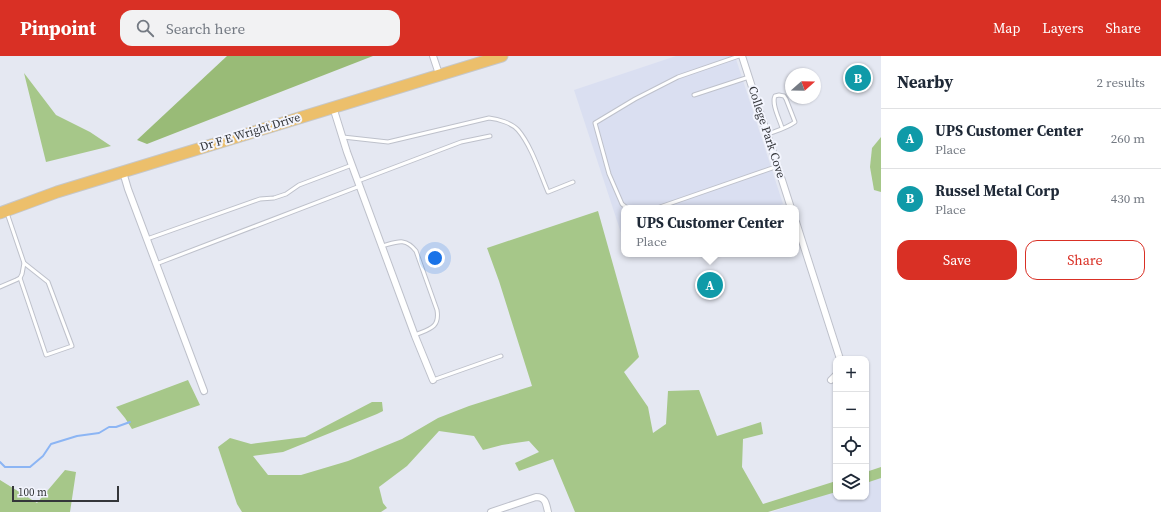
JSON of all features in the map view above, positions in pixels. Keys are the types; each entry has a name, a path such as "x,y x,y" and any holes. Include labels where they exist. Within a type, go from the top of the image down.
{"highway":[{"name":"Dr F E Wright Drive","path":"3,212 57,192 502,56"}],"street":[{"path":"433,56 439,74"},
{"name":"College Park Cove","path":"742,56 791,205"},
{"path":"333,107 352,166 415,336 433,380"},
{"path":"123,172 128,189 204,391"},
{"path":"799,231 839,356"},
{"path":"491,512 540,497 544,498 546,501 548,512"}],"lane":[{"path":"623,205 609,174 595,123 635,99 678,77 739,56"},
{"path":"694,95 749,77"},
{"path":"768,134 782,128 795,122 786,99 784,96 779,95 775,96 773,99 782,128"},
{"path":"343,137 388,142 489,118 501,120 517,129 531,150 548,192 573,182"},
{"path":"156,264 461,142 490,136"},
{"path":"147,239 260,199 274,198 286,194 299,185 352,166"},
{"path":"666,205 778,166"},
{"path":"3,212 24,262 48,282 72,346 46,355 20,278 24,262"},
{"path":"382,246 400,241 410,244 416,251 439,317 437,323 431,329 415,336"},
{"path":"0,287 20,278"},
{"path":"433,380 501,356"}],"shaded area":[{"path":"676,56 735,56 783,204 621,205 621,233 574,90"},
{"path":"881,474 881,512 772,512 833,491 833,500 869,500 869,478"}],"green space":[{"path":"227,56 373,56 147,144 137,140"},
{"path":"24,73 56,115 90,132 111,146 46,162"},
{"path":"881,137 881,192 874,190 870,167 872,148"},
{"path":"598,211 639,357 624,372 648,407 653,433 666,424 668,391 699,390 717,436 761,422 763,434 743,439 742,467 763,504 833,482 833,493 768,512 575,512 553,459 519,471 515,463 539,452 529,441 502,445 483,450 474,436 439,431 407,466 379,487 383,503 387,508 381,512 242,512 237,504 218,447 230,438 251,444 305,437 372,402 382,402 383,411 377,414 283,452 253,456 268,475 301,475 348,461 402,439 438,418 469,406 532,386 487,248"},
{"path":"188,380 200,405 132,429 116,407"},
{"path":"881,467 881,478 869,482 869,471"},
{"path":"65,470 76,472 70,512 0,512 0,480 37,503"}],"waterway":[{"path":"0,462 5,467 30,467 43,456 51,444 77,436 99,433 109,427 116,427 130,422"}],"place":[{"name":"Russel Metal Corp","path":"858,78"},
{"name":"UPS Customer Center","path":"710,285"}]}
